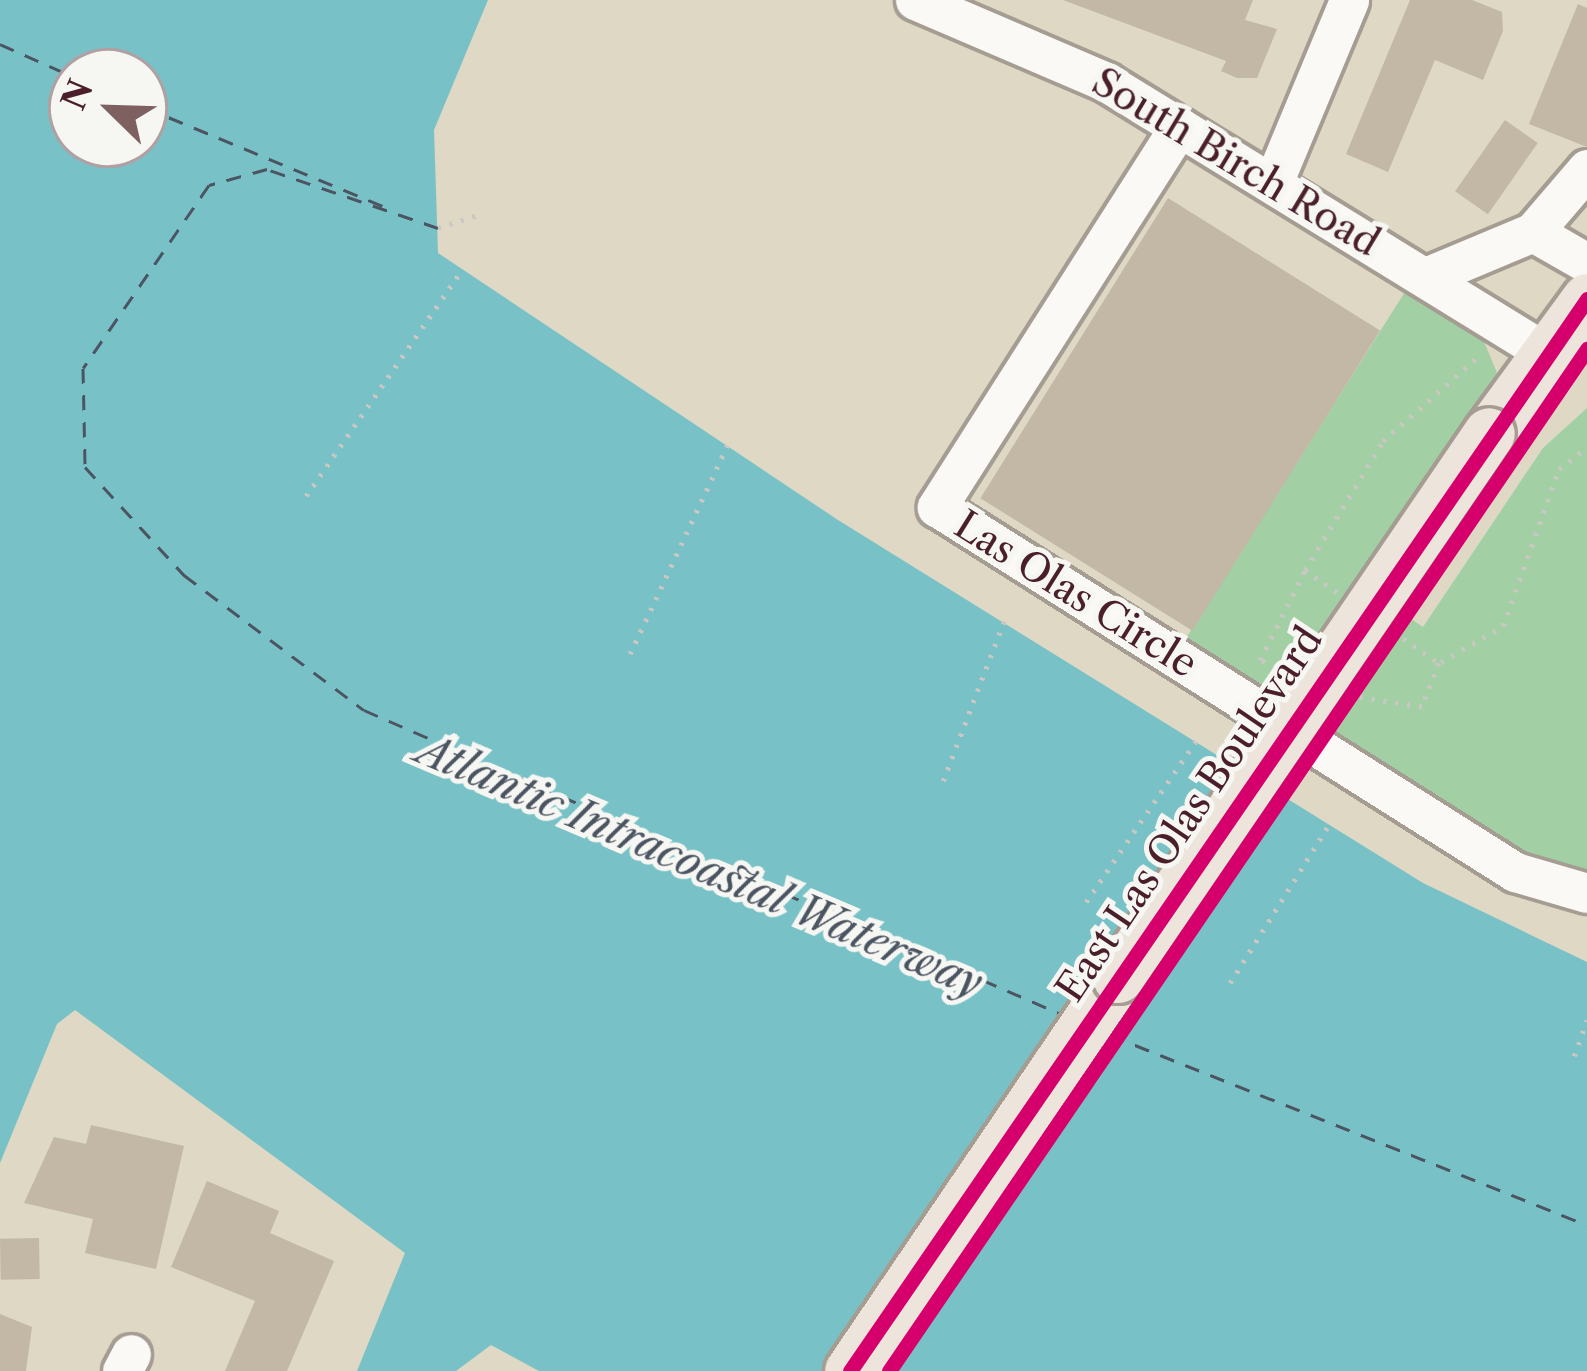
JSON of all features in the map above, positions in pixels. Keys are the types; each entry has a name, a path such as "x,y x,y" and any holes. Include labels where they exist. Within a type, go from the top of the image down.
{"main road":[{"name":"East Las Olas Boulevard","path":"850,1371 1565,350 1587,299"},
{"name":"East Las Olas Boulevard","path":"890,1371 1502,441"}],"street":[{"path":"1273,183 1349,0"},
{"name":"South Birch Road","path":"931,3 1067,62 1428,276 1565,350"},
{"name":"Las Olas Circle","path":"1179,127 937,507 1515,872 1587,893"},
{"path":"1428,276 1533,232 1587,169"},
{"path":"1533,232 1587,263"}],"path":[{"path":"438,227 477,215"},
{"path":"306,496 462,269"},
{"path":"1305,570 1383,440 1492,346"},
{"path":"630,654 727,446"},
{"path":"1439,664 1512,614 1559,469 1587,447"},
{"path":"944,782 1005,619"},
{"path":"1086,902 1198,738"},
{"path":"1231,983 1330,823"},
{"path":"1574,1056 1587,1020"}],"green space":[{"path":"1410,284 1480,332 1497,373 1358,583 1423,627 1543,448 1587,408 1587,879 1556,874 1181,646"}],"water":[{"name":"Atlantic Intracoastal Waterway","path":"0,0 488,0 434,130 438,253 838,520 1423,883 1587,962 1587,1371 539,1371 491,1345 456,1371 357,1371 405,1253 75,1010 57,1024 0,1163"}],"building":[{"path":"1063,0 1253,0 1245,20 1277,29 1257,78 1237,78 1221,71 1226,61"},
{"path":"1410,0 1472,0 1502,12 1503,31 1483,80 1435,60 1388,172 1346,154"},
{"path":"1578,4 1587,8 1587,147 1529,124"},
{"path":"1505,120 1538,143 1488,214 1455,191"},
{"path":"1168,198 1380,330 1192,631 980,498"},
{"path":"91,1125 184,1146 156,1269 85,1253 93,1219 24,1203 54,1137 86,1144"},
{"path":"207,1181 279,1211 270,1233 334,1261 287,1371 225,1371 255,1301 171,1267"},
{"path":"39,1238 40,1279 1,1280 0,1239"},
{"path":"0,1314 32,1327 26,1371 0,1371"}],"ferry route":[{"path":"0,44 48,65"},
{"path":"168,117 386,207"},
{"path":"438,228 267,169 209,185 83,368 85,467 184,575 364,710 1063,1015"},
{"path":"1110,1035 1587,1225"}],"cycle path":[{"path":"850,1371 1587,299"},
{"path":"889,1371 1587,349"}]}
